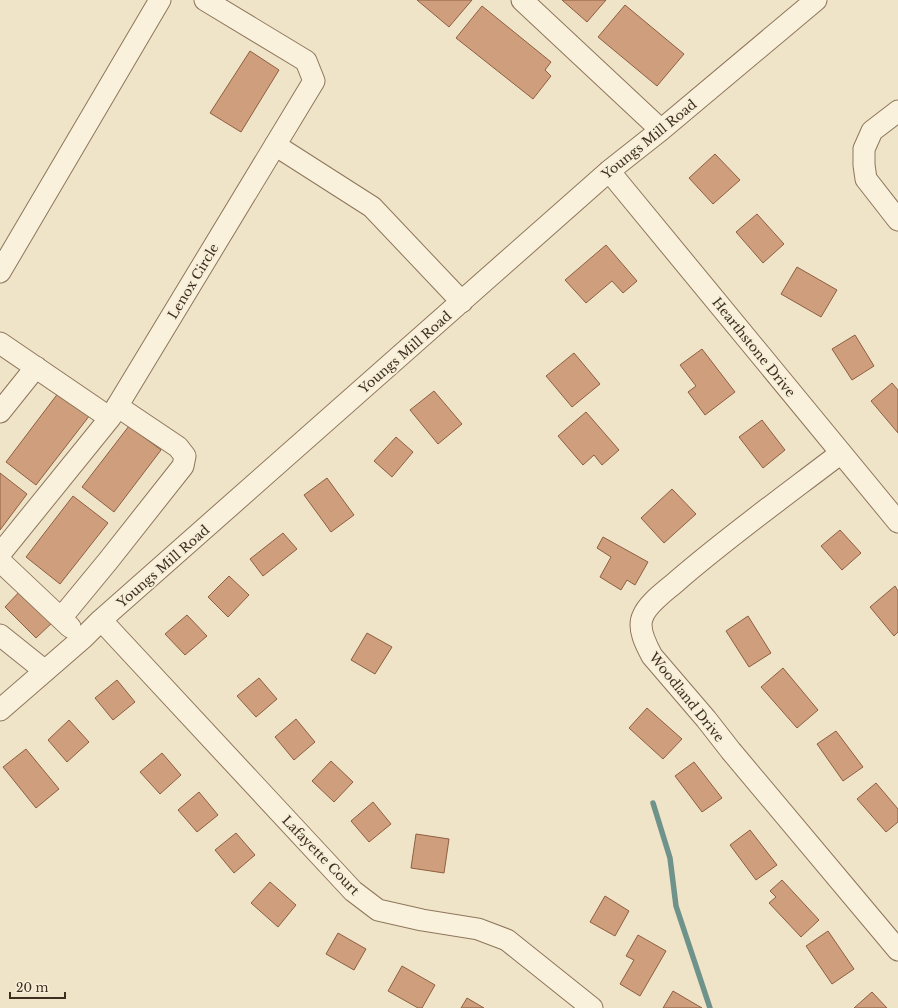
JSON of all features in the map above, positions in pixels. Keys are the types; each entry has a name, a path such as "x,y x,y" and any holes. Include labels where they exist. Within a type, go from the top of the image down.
{"street":[{"path":"0,272 160,0"},
{"name":"Lenox Circle","path":"0,554 114,412 314,81 306,61 205,0"},
{"path":"522,0 661,130"},
{"name":"Youngs Mill Road","path":"0,710 609,171 661,130 816,0"},
{"path":"898,111 872,132 864,149 864,154 866,179 898,220"},
{"path":"275,145 372,207 462,302"},
{"name":"Hearthstone Drive","path":"609,171 898,522"},
{"path":"0,343 36,367 178,447 185,456 183,466 108,561 60,618"},
{"path":"0,412 36,367"},
{"name":"Woodland Drive","path":"841,453 706,556 653,603 643,616 641,626 646,645 652,656 898,950"},
{"path":"0,561 83,638"},
{"name":"Lafayette Court","path":"101,620 353,891 378,910 422,920 478,929 507,940 592,1008"},
{"path":"0,635 45,671"}],"building":[{"path":"417,0 472,0 449,27"},
{"path":"562,0 606,0 587,22"},
{"path":"625,5 684,54 657,86 598,37"},
{"path":"482,6 551,62 545,70 551,76 533,99 456,38"},
{"path":"250,51 279,70 241,132 210,113"},
{"path":"715,154 740,180 713,204 689,178"},
{"path":"757,214 784,244 763,263 736,232"},
{"path":"606,245 637,281 623,293 612,281 586,303 565,280"},
{"path":"797,267 837,290 821,317 781,294"},
{"path":"855,335 874,366 852,380 832,349"},
{"path":"702,349 735,392 705,415 688,392 696,386 680,365"},
{"path":"574,353 600,384 572,407 546,376"},
{"path":"892,383 898,390 898,433 871,401"},
{"path":"434,391 462,424 438,444 410,410"},
{"path":"59,392 90,415 36,485 6,462"},
{"path":"586,412 619,450 602,465 594,455 583,465 558,436"},
{"path":"762,420 785,450 763,468 739,437"},
{"path":"129,426 161,450 114,512 82,487"},
{"path":"396,437 413,452 392,477 374,461"},
{"path":"0,473 27,494 0,530"},
{"path":"327,478 354,515 331,532 304,495"},
{"path":"672,489 696,514 664,543 641,518"},
{"path":"73,496 108,523 60,584 26,557"},
{"path":"840,530 861,553 842,570 821,546"},
{"path":"283,533 297,549 263,576 250,559"},
{"path":"603,537 648,562 635,585 627,580 621,590 600,577 611,557 597,548"},
{"path":"229,576 249,595 228,617 208,597"},
{"path":"895,586 898,591 898,632 894,636 870,607"},
{"path":"22,589 54,621 36,638 5,607"},
{"path":"187,615 207,636 185,655 165,634"},
{"path":"748,616 771,653 749,667 726,631"},
{"path":"367,633 392,647 375,674 351,660"},
{"path":"783,668 818,710 797,728 761,687"},
{"path":"259,678 277,699 256,717 237,696"},
{"path":"117,680 135,702 113,720 95,698"},
{"path":"647,708 682,739 663,759 629,728"},
{"path":"296,719 315,742 294,760 275,737"},
{"path":"69,720 89,742 67,762 48,740"},
{"path":"836,731 863,767 843,781 817,744"},
{"path":"26,749 59,789 36,808 3,767"},
{"path":"162,753 181,775 160,794 140,772"},
{"path":"331,761 353,782 334,802 312,781"},
{"path":"694,762 722,798 702,812 675,776"},
{"path":"876,783 898,809 898,822 886,832 857,799"},
{"path":"199,792 218,815 197,832 178,810"},
{"path":"373,802 391,824 369,842 351,821"},
{"path":"750,830 777,865 756,880 730,845"},
{"path":"236,833 255,855 234,873 215,850"},
{"path":"416,834 449,839 444,873 411,868"},
{"path":"782,880 819,920 801,937 769,903 776,897 770,891"},
{"path":"270,882 296,905 278,927 251,903"},
{"path":"605,896 629,911 615,936 590,922"},
{"path":"828,931 854,969 832,984 806,946"},
{"path":"338,933 366,949 354,970 326,954"},
{"path":"638,935 666,951 640,996 620,984 634,960 626,956"},
{"path":"402,966 435,985 422,1008 418,1008 388,991"},
{"path":"673,991 702,1008 663,1008"},
{"path":"872,992 887,1008 854,1008"},
{"path":"467,998 484,1008 461,1008"}],"waterway":[{"path":"653,803 670,858 676,906 710,1008"}]}
